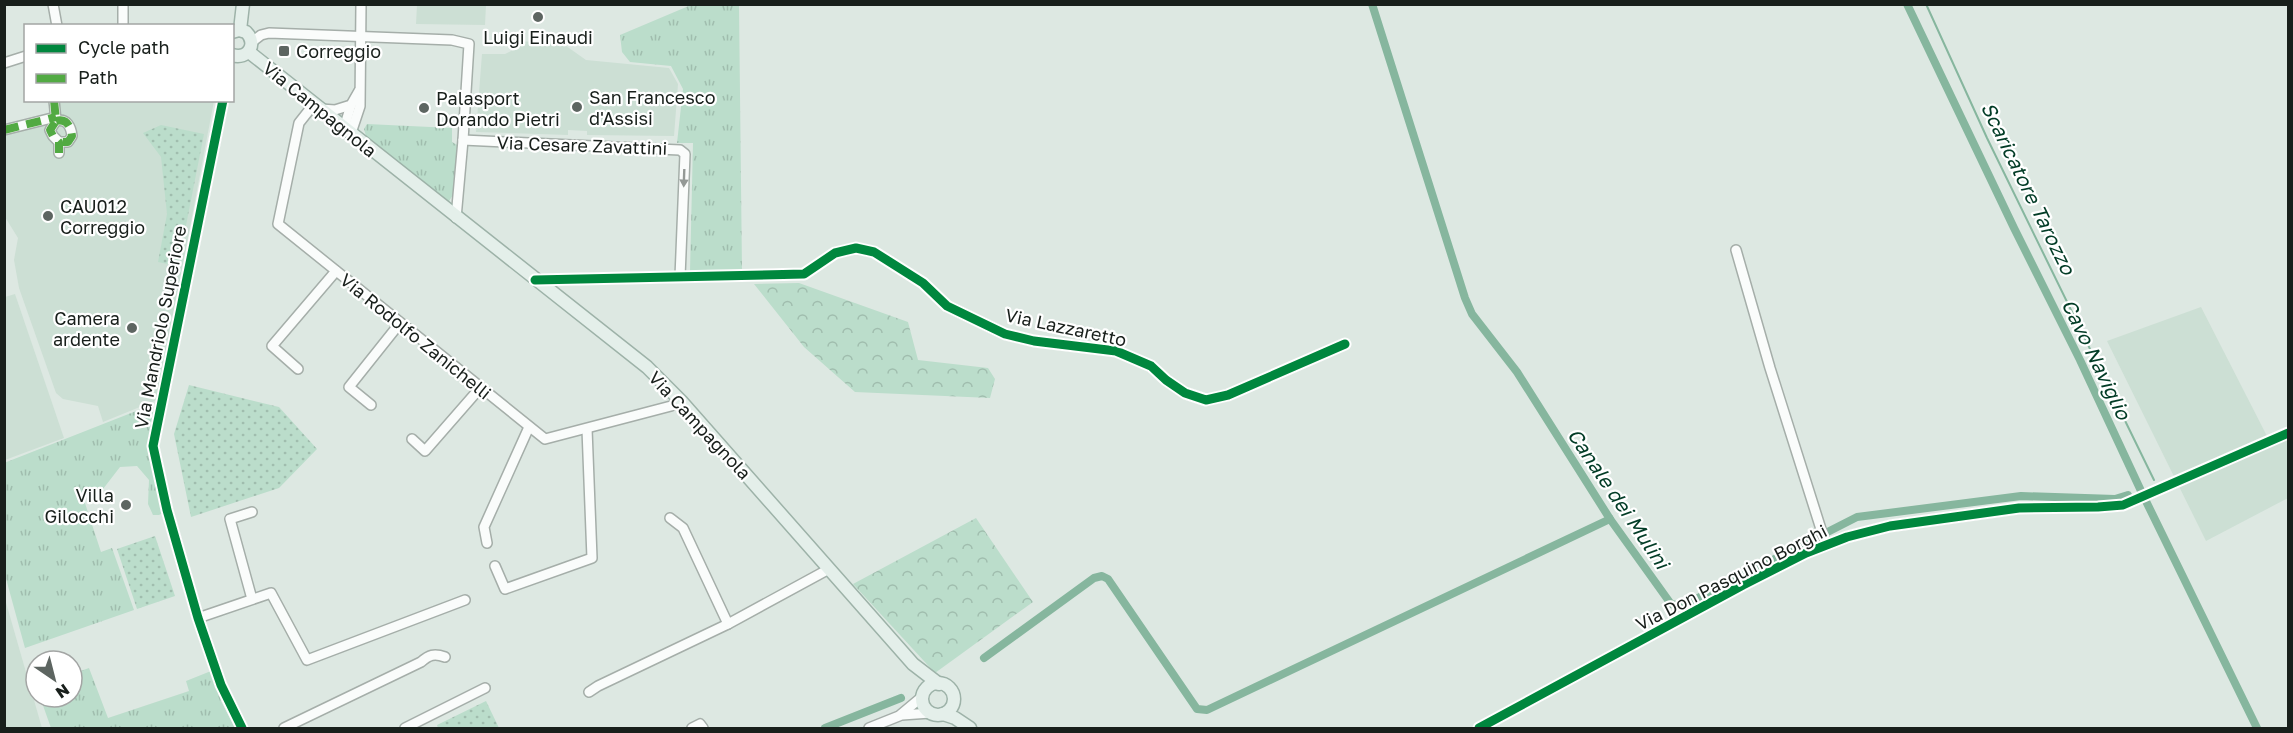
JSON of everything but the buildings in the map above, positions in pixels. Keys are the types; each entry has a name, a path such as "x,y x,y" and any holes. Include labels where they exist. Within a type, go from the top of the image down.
{"main road":[{"path":"236,31 243,4"},
{"name":"Via Campagnola","path":"236,31 248,34 250,47 348,131 454,210 536,280 646,367 681,401 913,664 939,684 948,687 969,728"},
{"path":"234,56 240,56 250,47"},
{"name":"Via Campagnola","path":"913,664 923,694 924,705 936,714 956,717 969,728"},
{"path":"923,694 930,686 939,684"},
{"path":"936,714 950,709 954,701"}],"street":[{"path":"53,4 57,24"},
{"path":"123,4 123,24"},
{"path":"348,131 360,105 361,4"},
{"path":"250,47 261,35 269,33 452,40 468,44 463,140 454,210"},
{"path":"4,63 24,57"},
{"path":"348,131 351,105 360,91"},
{"path":"54,102 56,119 50,130 59,142 59,153"},
{"name":"Via Mandriolo Superiore","path":"223,102 153,446 167,510 198,618 221,685 242,729"},
{"path":"318,106 335,110 351,105"},
{"name":"Via Rodolfo Zanichelli","path":"318,106 299,123 278,224 529,428 545,439 672,406 681,401"},
{"path":"4,130 56,119 67,122 72,136 68,142 59,142"},
{"name":"Via Cesare Zavattini","path":"463,140 680,150 685,154 680,277"},
{"name":"Via Lazzaretto","path":"536,280 804,274 835,253 856,248 874,252 923,283 946,306 994,329 1034,341 1116,351 1151,366 1166,381 1185,393 1206,400 1228,395 1345,344"},
{"path":"1736,250 1770,368 1824,537"},
{"path":"298,369 272,346 336,271"},
{"path":"371,405 349,387 400,323"},
{"path":"411,439 425,451 480,388"},
{"path":"487,543 484,526 529,428"},
{"path":"495,566 505,589 592,558 587,429"},
{"name":"Via Don Pasquino Borghi","path":"1479,729 1718,599 1824,537 1992,511 2042,507 2110,507 2154,493 2289,433"},
{"path":"252,512 230,519 252,599"},
{"path":"670,518 683,528 728,624"},
{"path":"589,692 728,624 829,569"},
{"path":"198,618 271,593 307,660 465,600"},
{"path":"284,729 421,662 428,656 436,654 445,657"},
{"path":"405,729 484,688"},
{"path":"869,729 899,716 923,694"},
{"path":"899,716 936,714"},
{"path":"692,729 700,724 703,729"}],"shaded area":[{"path":"417,5 486,5 485,25 416,24"},
{"name":"San Francesco d'Assisi","path":"513,41 562,43 586,60 669,68 678,84 674,136 587,135 587,131 568,130 568,135 476,132 482,54 505,54 513,50"},
{"path":"48,102 214,102 157,400 103,422 98,406 63,399 56,393 19,288 14,260 18,238 5,217 5,128 51,116"},
{"path":"15,294 64,438 5,460 5,297"},
{"path":"2201,307 2270,442 2288,435 2288,498 2206,541 2107,341"},
{"path":"5,599 24,665 24,709 37,709 42,728 5,728"}],"green space":[{"path":"691,5 739,5 742,271 690,271 693,143 677,143 683,89 671,66 630,62 622,52 620,35"},
{"path":"367,124 452,128 452,142 459,146 454,193 448,203 373,144 366,136 364,129"},
{"path":"161,125 204,134 178,266 158,262 167,214 161,157 143,133"},
{"path":"799,283 908,322 918,360 988,368 995,379 990,398 855,392 804,347 754,284"},
{"path":"189,385 279,407 317,449 279,488 191,517 174,434"},
{"path":"154,404 149,447 165,512 153,515 148,504 149,480 137,466 120,467 103,489 83,497 101,552 112,548 134,610 25,648 5,575 4,463"},
{"path":"976,518 1033,602 935,673 853,584"},
{"path":"155,536 175,596 137,609 117,549"},
{"path":"89,668 108,718 189,691 186,681 211,671 221,701 235,728 51,728 44,709 84,709 84,670"},
{"path":"486,701 499,728 438,728 437,725"}],"waterway":[{"name":"Canale dei Mulini","path":"1372,4 1472,314 1517,372 1610,519 1671,604 1681,606 1688,603 1857,517 2021,496 2115,499 2128,495"},
{"name":"Cavo Naviglio","path":"1907,4 2257,728"},
{"name":"Scaricatore Tarozzo","path":"1926,4 1987,138 2154,480"},
{"path":"984,658 1094,578 1102,576 1108,579 1197,709 1207,710 1610,519"},
{"path":"825,728 901,698"}],"marked path":[{"path":"54,102 56,121 50,130 59,142 59,153"},
{"path":"4,130 56,117"},
{"path":"56,121 63,121 71,129 72,136 68,142 59,142"}],"cycle path":[{"path":"223,102 153,446 167,510 198,618 221,685 242,728"},
{"path":"535,280 804,274 835,253 856,248 874,252 923,283 947,306 1005,334 1034,341 1116,351 1151,366 1185,393 1206,400 1228,395 1345,344"},
{"path":"1479,728 1743,585 1806,553 1847,537 1890,526 2019,508 2123,505 2288,433"}],"place":[{"name":"Luigi Einaudi","path":"538,17"},
{"name":"Correggio","path":"284,51"},
{"name":"San Francesco d'Assisi","path":"577,107"},
{"name":"Palasport Dorando Pietri","path":"424,108"},
{"name":"CAU012 Correggio","path":"48,216"},
{"name":"Camera ardente","path":"132,328"},
{"name":"Villa Gilocchi","path":"126,505"}]}
